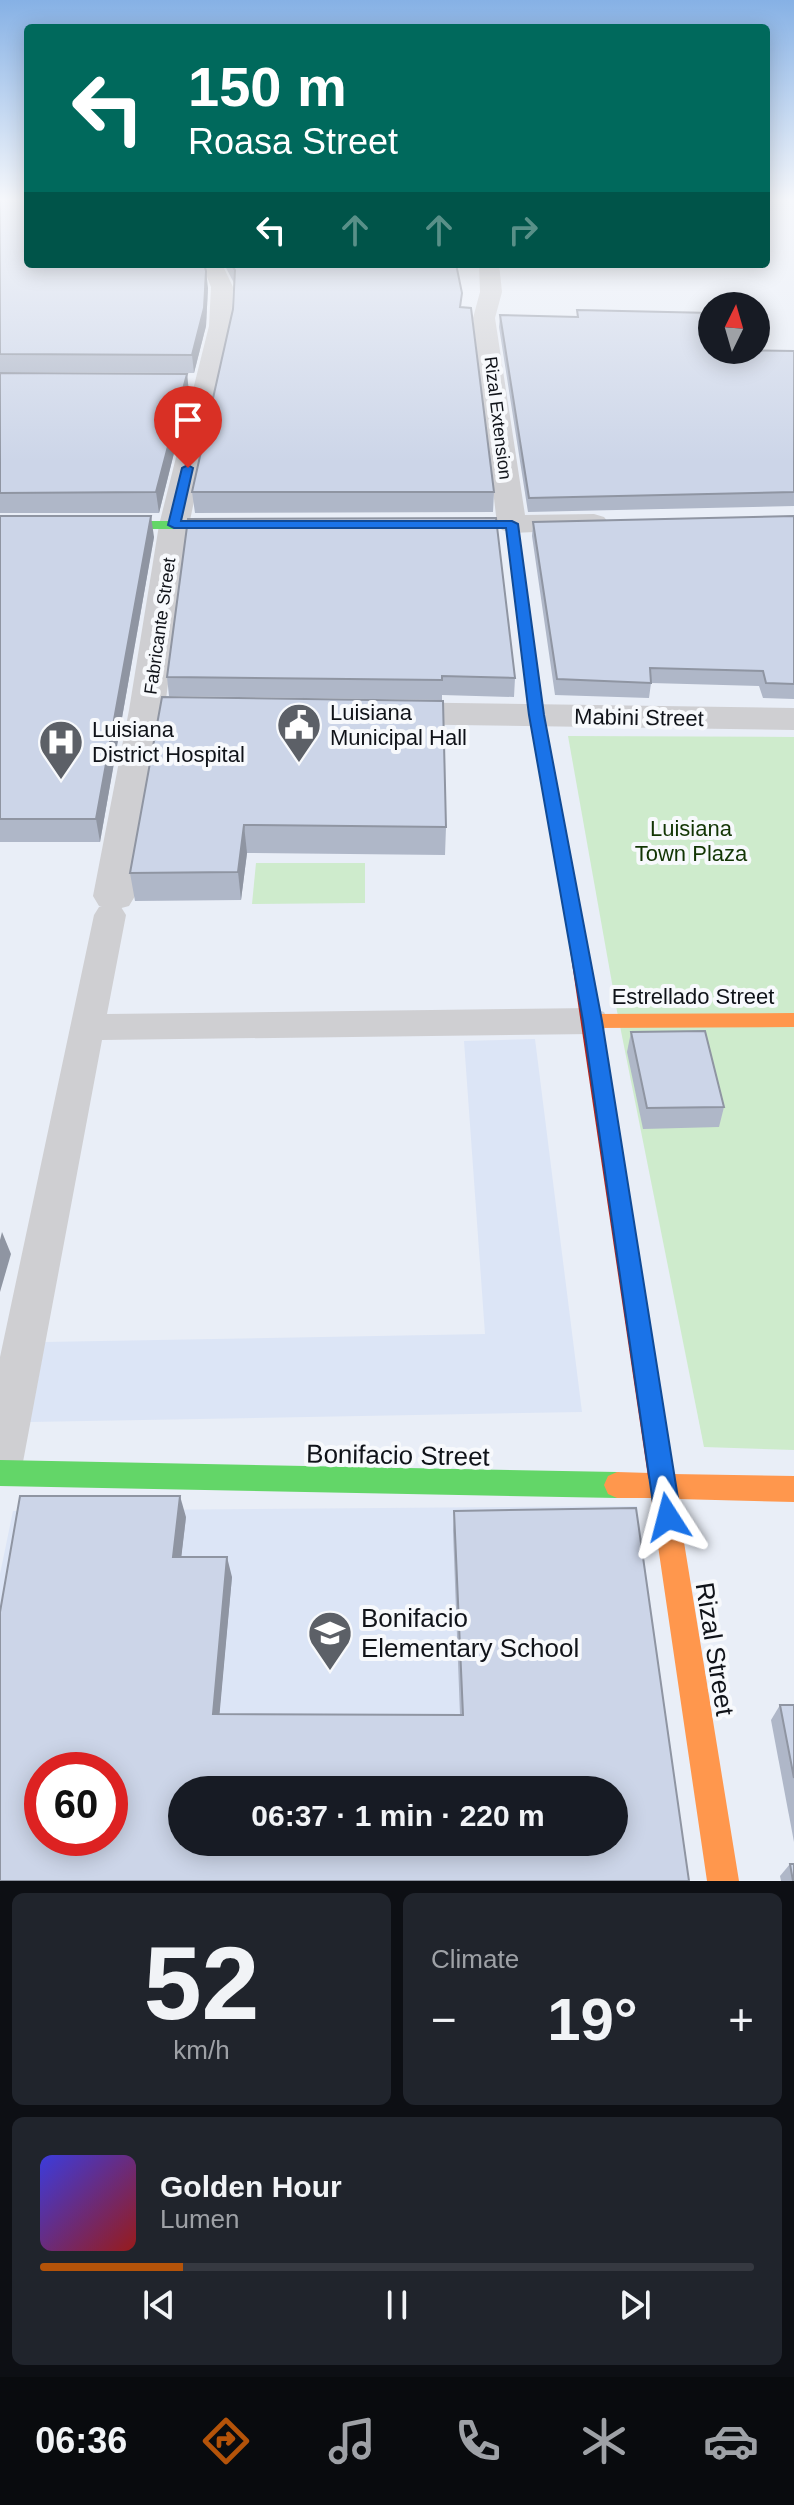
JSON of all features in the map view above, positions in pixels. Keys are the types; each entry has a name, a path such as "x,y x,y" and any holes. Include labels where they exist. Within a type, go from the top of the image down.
{"main road":[{"path":"420,525 512,524"},
{"name":"Rizal Street","path":"512,524 537,715 592,1021 723,1881"},
{"path":"0,525 266,525"},
{"name":"Estrellado Street","path":"592,1021 794,1020"},
{"name":"Bonifacio Street","path":"0,1473 794,1489"}],"street":[{"name":"Fabricante Street","path":"112,906 147,710 174,525 220,326 222,287"},
{"name":"Rizal Extension","path":"491,287 484,318 512,524"},
{"path":"175,383 207,383"},
{"path":"512,524 621,522"},
{"path":"147,710 256,711"},
{"name":"Mabini Street","path":"350,712 794,719"}],"lane":[{"path":"0,1462 112,906"},
{"path":"89,1027 592,1021"}],"shaded area":[{"path":"535,1039 582,1412 30,1422 45,1342 485,1334 464,1041"},
{"name":"Bonifacio Elementary School","path":"637,1506 689,1881 0,1881 0,1574 13,1511"}],"green space":[{"name":"Luisiana Town Plaza","path":"568,736 794,737 794,1450 704,1447 617,1011"},
{"path":"256,863 365,863 365,903 252,904"}],"building":[{"path":"0,287 205,287 204,308 192,355 0,354"},
{"path":"234,287 461,287 460,307 471,308 494,492 192,492 233,309"},
{"path":"577,310 698,313 698,364 770,364 770,351 794,351 794,492 529,498 500,315 578,317"},
{"path":"0,373 187,374 156,492 0,493"},
{"path":"0,516 151,516 96,819 0,819"},
{"path":"794,516 794,684 766,683 763,671 650,668 651,683 557,679 533,522"},
{"path":"496,518 515,678 167,677 188,519"},
{"name":"Luisiana Municipal Hall","path":"162,697 443,701 446,827 244,825 238,872 130,873"},
{"path":"705,1031 724,1107 647,1108 631,1032"},
{"name":"Bonifacio Elementary School","path":"20,1496 180,1496 173,1557 227,1557 213,1714 463,1715 454,1511 636,1508 689,1881 0,1881 0,1612"},
{"path":"780,1705 794,1705 794,1778"},
{"path":"790,1864 794,1864 794,1881 793,1881"}],"traffic: fast":[{"path":"0,525 246,525"},
{"path":"0,1473 617,1485"}],"traffic: slow":[{"path":"438,525 512,524 537,715 578,943"},
{"path":"592,1021 794,1020"},
{"path":"661,1477 723,1881"},
{"path":"617,1485 794,1489"}],"traffic: jam":[{"path":"578,943 661,1477"}],"place":[{"name":"Luisiana Municipal Hall","path":"299,764"},
{"name":"Luisiana District Hospital","path":"61,781"},
{"name":"Bonifacio Elementary School","path":"330,1672"}],"route":[{"path":"188,468 174,525 512,524 537,715 592,1021 668,1517"}]}
